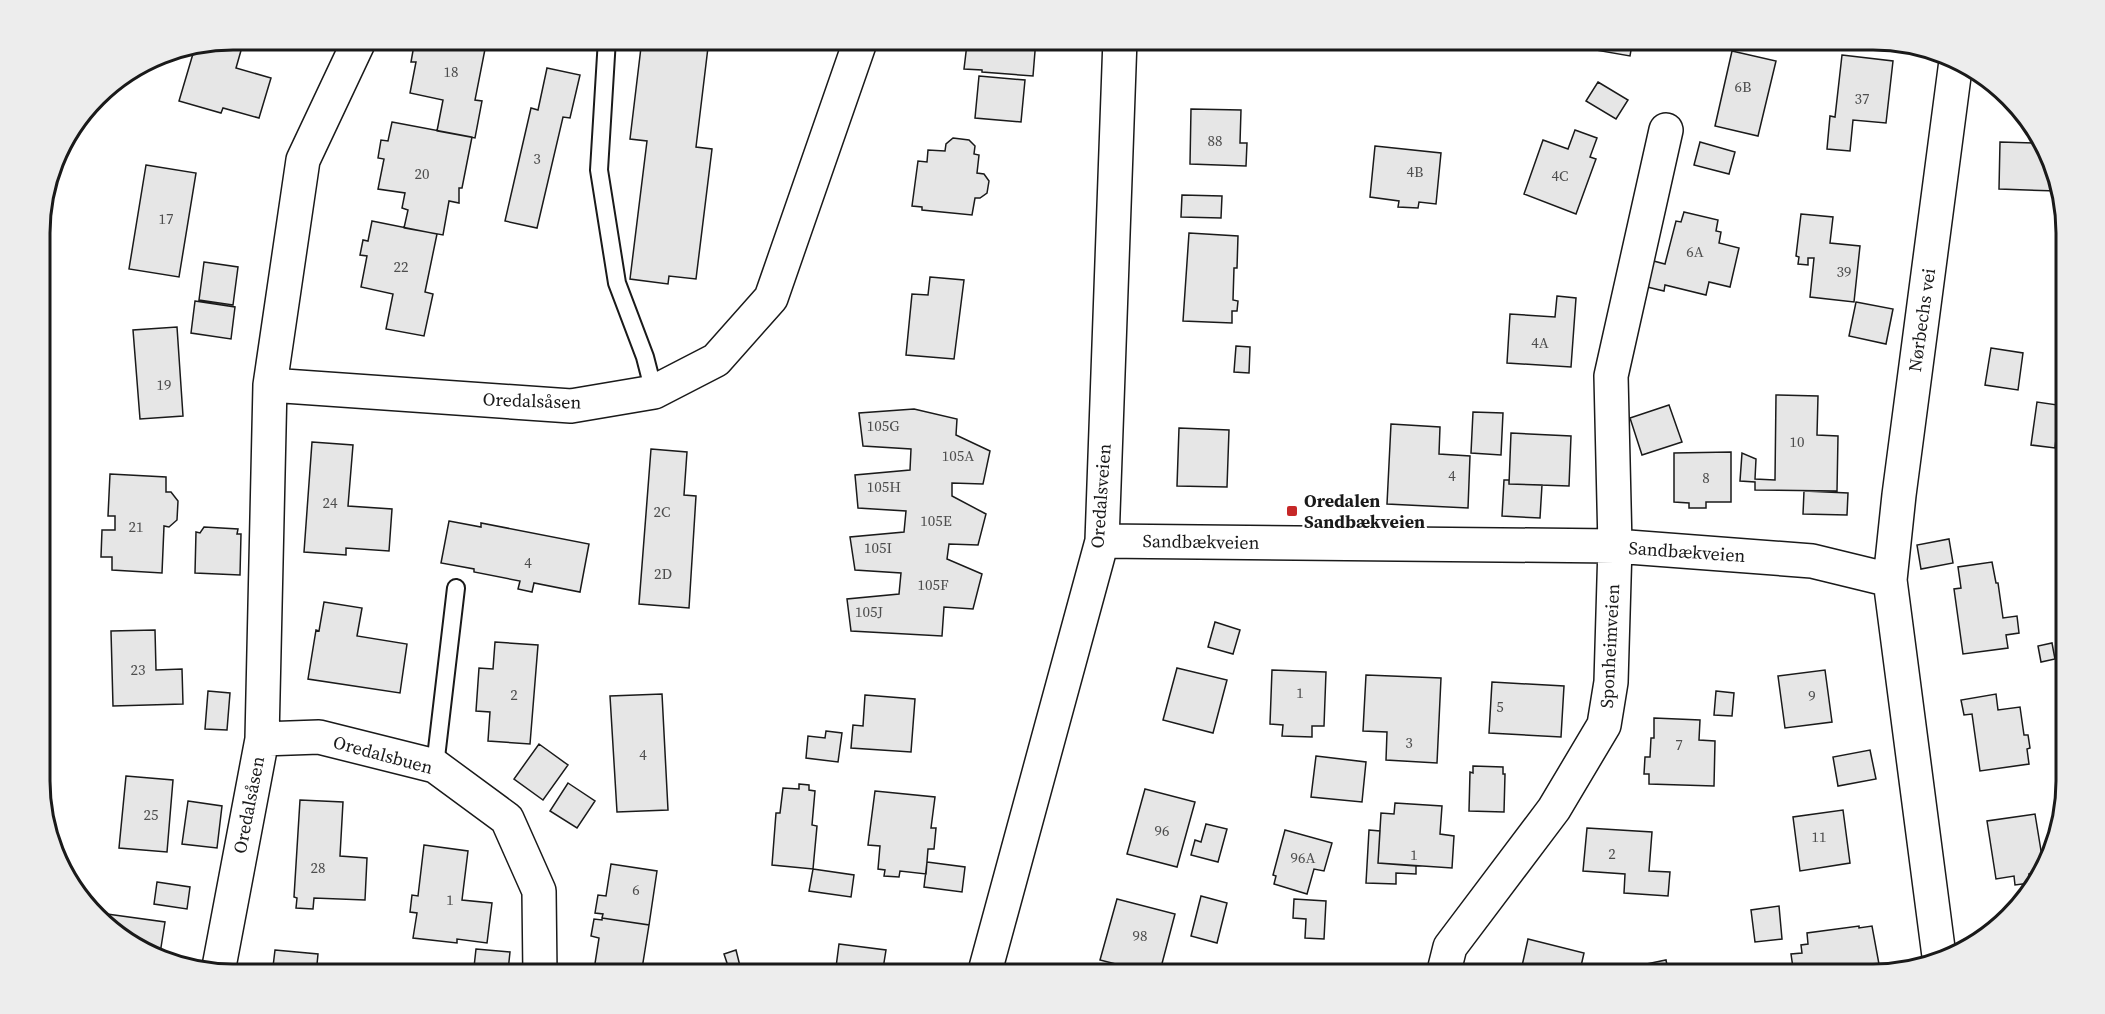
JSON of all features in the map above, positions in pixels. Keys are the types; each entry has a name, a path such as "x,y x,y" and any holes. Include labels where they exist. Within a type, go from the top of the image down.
{"street":[{"name":"Oredalsåsen","path":"220,964 262,739 270,385 303,160 355,50"},
{"name":"Oredalsåsen","path":"270,385 571,406 654,392 716,360 771,298 857,50"},
{"name":"Oredalsveien","path":"987,964 1102,541 1120,50"},
{"name":"Nørbechs vei","path":"1890,580 1955,69"},
{"name":"Sponheimveien","path":"1446,964 1450,946 1554,809 1604,725 1611,682 1615,546 1611,376 1666,130"},
{"name":"Sandbækveien","path":"1102,541 1615,546 1812,561 1890,580"},
{"path":"1890,580 1938,952"},
{"name":"Oredalsbuen","path":"262,739 319,737 435,766 507,819 539,891 540,964"}],"lane":[{"path":"607,50 599,170 617,283 645,357 654,392"},
{"path":"435,766 456,588"}],"building":[{"path":"241,50 236,68 271,78 259,118 223,108 221,113 179,101 193,54 209,51"},
{"path":"413,50 485,50 475,100 482,101 475,138 437,131 443,100 410,93 416,62 411,62"},
{"path":"641,50 708,50 696,147 712,149 696,279 669,276 668,284 630,279 647,141 630,139"},
{"path":"966,50 1035,50 1033,76 964,69"},
{"path":"1595,50 1631,50 1630,56"},
{"path":"1732,51 1776,61 1758,136 1715,126"},
{"path":"1842,55 1893,61 1886,123 1853,120 1850,151 1827,149 1830,116 1835,117"},
{"path":"547,68 580,75 570,118 563,117 537,228 505,221 531,108 538,110"},
{"path":"979,76 1025,80 1021,122 975,118"},
{"path":"1598,82 1628,100 1616,119 1586,101"},
{"path":"1191,109 1241,110 1240,143 1247,143 1246,166 1190,164"},
{"path":"392,122 472,137 462,188 459,188 459,203 449,201 443,235 404,228 408,210 402,208 405,193 378,189 384,159 378,158 381,140 388,141"},
{"path":"1575,130 1597,138 1590,157 1596,159 1576,214 1524,194 1543,140 1568,149"},
{"path":"953,138 969,140 975,146 974,154 979,155 977,173 984,174 989,181 987,193 980,198 975,198 972,215 922,210 922,207 912,206 918,161 927,162 928,150 945,151 946,144"},
{"path":"1700,142 1735,152 1729,174 1694,165"},
{"path":"2000,142 2032,143 2042,162 2050,191 1999,189"},
{"path":"1375,146 1441,153 1436,204 1419,202 1418,208 1398,207 1399,201 1370,197"},
{"path":"146,165 196,173 179,277 129,269"},
{"path":"1182,195 1222,196 1221,218 1181,217"},
{"path":"1684,212 1718,220 1716,231 1721,232 1719,243 1739,248 1730,287 1709,282 1706,295 1665,285 1664,291 1639,285 1646,259 1665,264 1676,221 1681,222"},
{"path":"1801,214 1833,217 1830,243 1860,246 1854,302 1810,297 1814,258 1808,258 1808,265 1798,264 1799,257 1796,256"},
{"path":"372,221 437,234 425,292 433,294 424,336 386,329 393,294 361,287 367,256 360,255 363,240 368,241"},
{"path":"1189,233 1238,236 1233,300 1238,301 1237,311 1232,311 1232,323 1183,321"},
{"path":"204,262 238,267 233,305 199,300"},
{"path":"930,277 964,280 954,359 906,355 912,294 928,295"},
{"path":"1557,296 1576,298 1571,367 1507,363 1510,314 1555,317"},
{"path":"195,301 235,307 231,339 191,333"},
{"path":"1856,302 1893,309 1886,344 1849,336"},
{"path":"177,327 183,416 140,419 133,330"},
{"path":"1236,346 1250,347 1249,373 1234,372"},
{"path":"1991,348 2023,353 2018,390 1985,385"},
{"path":"1776,395 1818,396 1817,435 1838,436 1837,491 1755,490 1755,482 1740,481 1742,453 1756,459 1755,479 1775,480"},
{"path":"2037,402 2056,405 2055,448 2031,445"},
{"path":"1669,405 1682,442 1642,455 1630,418"},
{"path":"914,409 957,419 956,435 990,451 983,484 952,483 952,496 986,514 978,545 949,544 947,559 982,574 973,609 944,607 942,636 851,631 847,599 899,594 901,573 855,570 850,537 904,532 906,511 858,508 855,475 910,470 911,449 863,446 859,413"},
{"path":"1473,412 1503,413 1501,455 1471,453"},
{"path":"1391,424 1440,427 1439,454 1470,456 1468,508 1387,504"},
{"path":"1179,428 1229,430 1227,487 1177,486"},
{"path":"1511,433 1571,436 1569,486 1509,484"},
{"path":"312,442 353,445 348,506 392,509 389,551 346,548 346,555 304,552"},
{"path":"651,449 687,452 684,495 696,496 689,608 639,604"},
{"path":"1731,452 1731,502 1706,502 1706,508 1689,508 1689,503 1674,502 1674,453"},
{"path":"110,474 166,477 166,492 171,492 178,501 177,520 169,527 164,526 162,573 112,570 112,557 101,557 102,530 115,530 115,516 108,516"},
{"path":"1504,480 1509,480 1509,484 1542,485 1540,518 1502,516"},
{"path":"1804,491 1848,493 1847,515 1803,514"},
{"path":"449,521 481,527 481,523 589,544 580,592 534,583 532,592 518,589 520,581 441,563"},
{"path":"204,527 238,529 237,534 241,534 240,575 195,573 196,532 200,533"},
{"path":"1949,539 1953,563 1921,569 1917,545"},
{"path":"1992,562 1996,583 1998,583 2003,618 2017,616 2019,633 2006,635 2008,648 1963,654 1954,589 1961,588 1958,567"},
{"path":"324,602 362,608 357,636 407,644 400,693 308,679 316,630 319,631"},
{"path":"1215,622 1240,630 1233,654 1208,647"},
{"path":"155,630 156,670 182,669 183,704 113,706 111,631"},
{"path":"495,642 538,645 530,744 488,741 490,712 476,711 479,668 493,669"},
{"path":"2052,643 2055,659 2041,662 2038,646"},
{"path":"1177,668 1227,680 1213,733 1163,720"},
{"path":"1272,670 1326,672 1324,726 1312,726 1312,737 1282,736 1283,725 1270,724"},
{"path":"1825,670 1832,722 1785,728 1778,676"},
{"path":"1366,675 1441,678 1437,763 1386,760 1387,732 1363,731"},
{"path":"1492,682 1564,686 1561,737 1489,733"},
{"path":"208,691 230,693 227,730 205,729"},
{"path":"1716,691 1734,693 1732,716 1714,715"},
{"path":"662,694 668,810 617,812 610,696"},
{"path":"1996,694 1998,710 2020,707 2024,735 2028,735 2029,764 1980,771 1972,714 1964,715 1961,700"},
{"path":"865,695 915,699 911,752 851,748 853,725 863,726"},
{"path":"1654,718 1700,720 1699,740 1715,741 1714,786 1649,784 1649,774 1644,774 1645,757 1650,757 1651,738 1654,738"},
{"path":"826,731 842,733 838,762 806,758 808,736 825,738"},
{"path":"539,744 568,765 543,800 514,779"},
{"path":"1870,750 1876,779 1838,786 1833,757"},
{"path":"1316,756 1366,762 1362,802 1311,797"},
{"path":"1473,766 1503,767 1503,774 1505,774 1504,812 1469,811 1470,772 1473,773"},
{"path":"126,776 173,780 167,852 119,848"},
{"path":"568,783 595,801 577,828 550,811"},
{"path":"799,784 809,785 809,790 815,791 812,825 817,826 813,869 772,865 776,813 780,813 783,788 799,789"},
{"path":"1145,789 1195,802 1177,867 1127,854"},
{"path":"875,791 935,797 931,828 936,828 934,849 928,849 926,874 900,871 899,877 884,876 885,870 878,869 880,846 868,845"},
{"path":"300,800 343,802 340,856 367,858 365,900 314,898 313,909 296,908 297,898 294,897"},
{"path":"188,801 222,806 217,848 182,844"},
{"path":"1395,803 1442,806 1440,834 1454,836 1452,868 1378,863 1381,813 1394,814"},
{"path":"1843,810 1850,863 1800,871 1793,817"},
{"path":"2035,814 2041,853 2024,884 2015,885 2014,876 1996,879 1987,821"},
{"path":"1206,824 1227,829 1218,862 1191,855 1195,840 1201,842"},
{"path":"1587,828 1652,832 1649,871 1670,872 1668,896 1624,893 1625,874 1583,871"},
{"path":"1285,830 1332,843 1324,871 1314,869 1307,894 1274,884 1276,876 1273,875"},
{"path":"1369,830 1380,831 1378,863 1416,866 1416,874 1396,873 1396,884 1366,883"},
{"path":"424,845 468,851 462,900 492,903 487,943 457,939 457,943 413,938 417,913 410,912 412,895 418,896"},
{"path":"927,862 965,867 962,892 924,887"},
{"path":"611,864 657,871 649,925 602,918 603,914 595,913 598,895 606,896"},
{"path":"813,869 854,875 851,897 809,891"},
{"path":"157,882 190,887 187,909 154,904"},
{"path":"1201,896 1227,903 1217,943 1191,936"},
{"path":"1117,899 1175,914 1162,964 1116,964 1100,960"},
{"path":"1294,899 1326,901 1324,939 1305,938 1306,919 1293,918"},
{"path":"1779,906 1782,939 1755,942 1751,910"},
{"path":"107,915 165,922 161,950 121,927"},
{"path":"602,918 649,925 643,964 595,964 599,938 591,936 594,919 602,920"},
{"path":"1872,926 1879,964 1792,964 1791,954 1802,953 1801,945 1808,944 1807,933"},
{"path":"1528,939 1584,953 1582,964 1522,964"},
{"path":"839,944 886,950 884,964 836,964"},
{"path":"476,949 510,952 509,964 474,964"},
{"path":"275,950 318,954 317,964 273,964"},
{"path":"736,950 740,964 727,964 724,954"},
{"path":"1666,960 1667,964 1646,964"}],"place":[{"name":"Oredalen Sandbækveien","path":"1292,511"}]}
